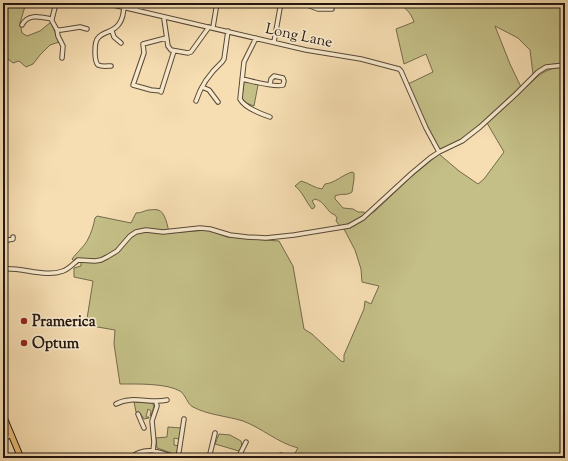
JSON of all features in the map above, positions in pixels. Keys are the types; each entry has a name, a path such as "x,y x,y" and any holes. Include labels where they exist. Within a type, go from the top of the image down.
{"main road":[{"path":"3,415 21,458"}],"street":[{"path":"56,3 52,21 63,46 62,58"},
{"name":"Long Lane","path":"105,3 124,5 136,10 164,17 310,51 361,59 399,69 426,128 439,152"},
{"path":"136,10 138,3"},
{"path":"164,17 168,47 174,51 188,53 191,52 211,27 217,3"},
{"path":"238,3 244,5 249,3"},
{"path":"274,42 280,8 283,3"},
{"path":"302,3 320,9 332,9"},
{"path":"320,9 322,4"},
{"path":"111,66 101,66 97,63 95,58 96,40 99,36 112,31 118,26 124,5"},
{"path":"22,25 26,19 30,17 52,18"},
{"path":"57,30 80,27 87,29"},
{"path":"112,31 114,37 121,43"},
{"path":"196,101 202,86 224,59 228,31"},
{"path":"166,38 142,43 144,52 133,85 161,91 174,51"},
{"path":"256,38 245,60 240,97 242,103 270,117"},
{"path":"3,269 11,268 49,274 59,273 69,268 78,260 95,261 107,257 117,251 130,236 141,231 163,232 200,228 210,229 230,235 266,238 345,227 363,218 421,165 439,152 462,141 474,132 515,96 542,69 551,66 565,65"},
{"path":"242,79 270,84"},
{"path":"202,86 209,90 217,101 211,102"},
{"path":"3,241 13,239 13,237"},
{"path":"116,404 121,401 147,400 156,402 167,400"},
{"path":"153,451 154,442 152,421 157,406 156,402"},
{"path":"138,414 144,428"},
{"path":"178,458 184,420"},
{"path":"142,422 152,421"},
{"path":"209,458 215,433"},
{"path":"3,439 12,435"},
{"path":"238,458 246,442"},
{"path":"130,458 134,454 140,452 153,451 175,458"}],"shaded area":[{"path":"3,3 26,3 20,23 22,33 27,36 40,31 51,22 59,42 50,45 33,64 26,67 19,61 13,63 3,55"},
{"path":"395,3 565,3 565,63 544,67 533,74 530,50 518,38 495,26 521,87 482,124 460,140 440,150 434,142 408,84 433,72 426,54 404,64 396,29 414,22 407,10"},
{"path":"565,67 565,458 292,458 298,448 284,443 257,427 243,421 199,410 189,404 182,393 174,388 151,384 120,384 114,344 115,330 86,325 93,281 74,277 74,268 81,266 81,262 99,262 74,261 72,259 87,242 97,216 131,223 136,213 148,210 157,210 163,213 169,233 208,230 227,237 279,241 293,266 304,329 312,334 341,361 344,362 344,355 364,309 365,301 371,304 379,286 362,282 361,269 355,250 344,229 354,226 375,211 411,177 439,154 459,171 478,184 484,179 504,152 487,123 541,74 550,69"},
{"path":"247,81 258,85 254,106 246,103 242,98 244,82"},
{"path":"352,172 354,173 354,179 352,192 335,196 335,199 343,208 364,212 365,214 353,222 340,226 336,221 337,218 335,215 330,212 322,202 315,199 312,201 315,206 312,209 295,186 301,181 316,188 322,189 325,184"},
{"path":"134,402 152,403 154,406 151,416 151,411 148,409 146,417 149,418 144,419 140,413 136,412"},
{"path":"168,427 181,428 179,444 179,439 174,438 174,445 179,446 177,455 157,448 156,438 167,437"},
{"path":"219,434 230,435 241,441 242,446 239,451 215,444"}],"place":[{"name":"Pramerica","path":"24,321"},
{"name":"Optum","path":"24,343"}]}
